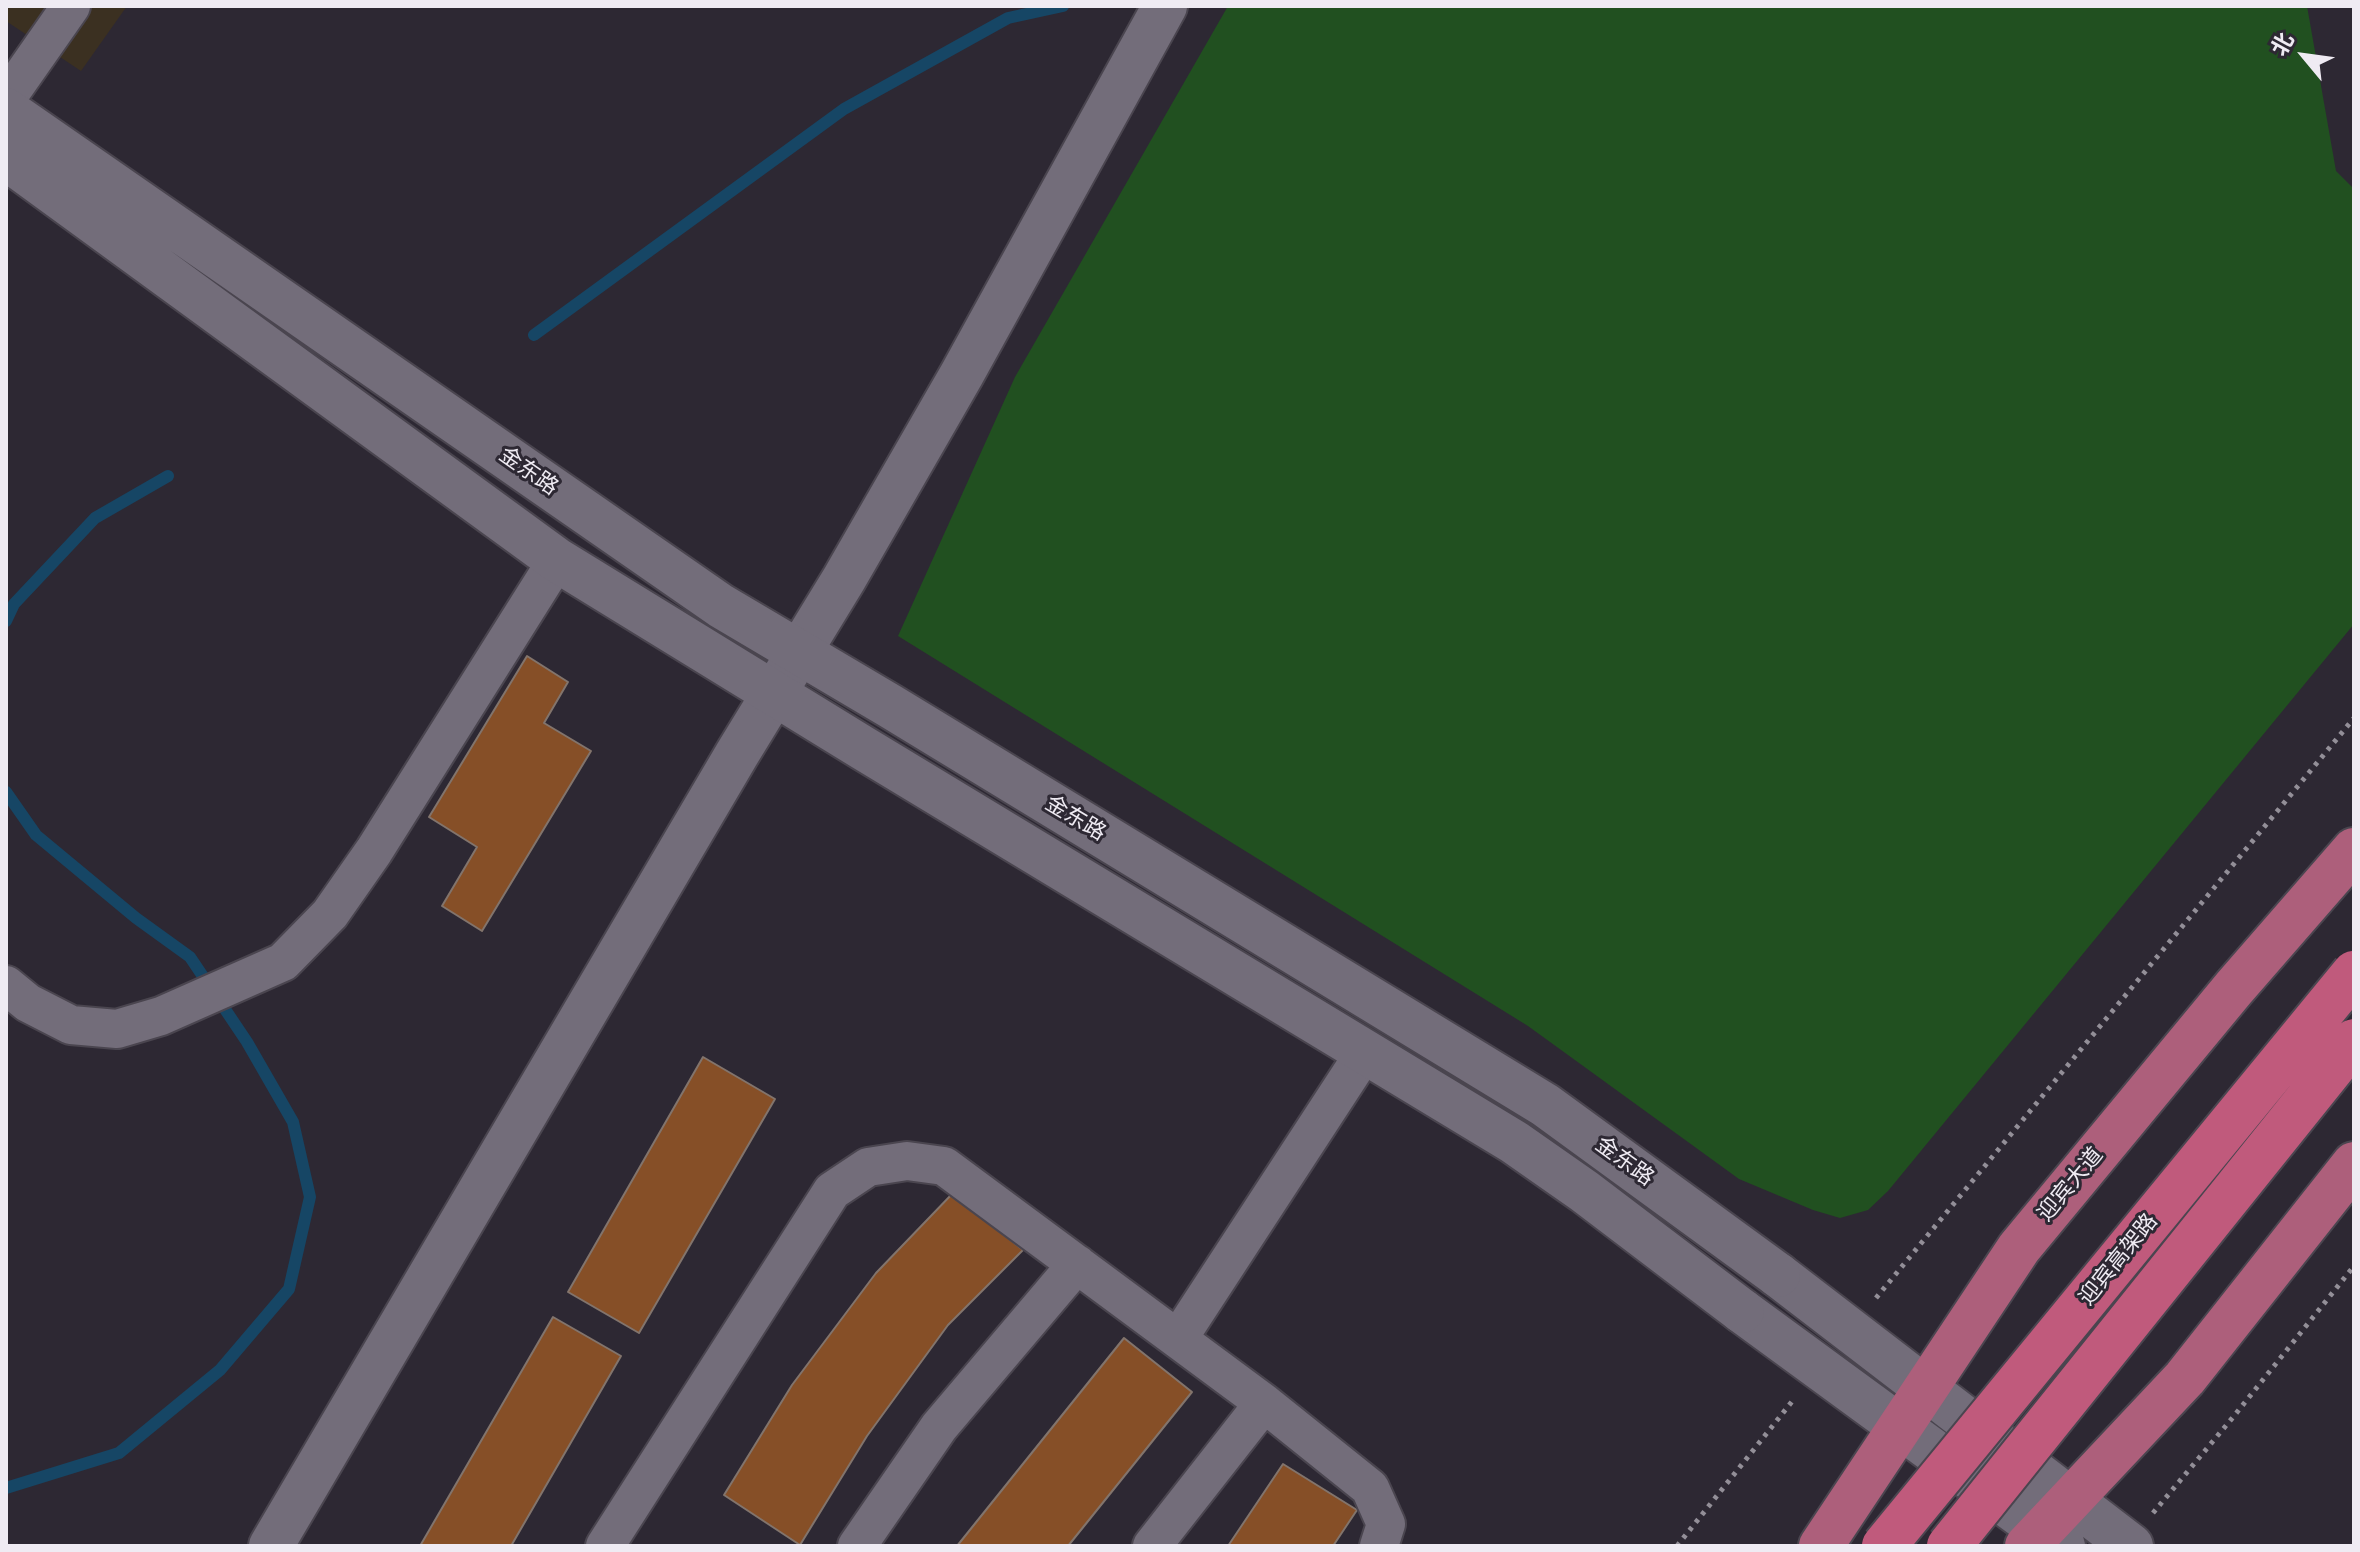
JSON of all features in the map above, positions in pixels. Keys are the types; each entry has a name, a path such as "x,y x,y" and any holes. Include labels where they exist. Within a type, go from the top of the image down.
{"highway":[{"name":"迎宾高架路","path":"1884,1546 2354,973"},
{"name":"迎宾高架路","path":"1949,1546 2354,1041"},
{"path":"1956,1546 2001,1482"}],"main road":[{"path":"271,1546 962,374 1165,6"},
{"name":"金东路","path":"6,110 721,606 1545,1105 1778,1275 1925,1388 2051,1531"},
{"name":"金东路","path":"6,158 557,560 1514,1142 1900,1426 2051,1531 2129,1545"},
{"name":"迎宾大道","path":"1821,1546 2019,1248 2234,988 2354,850"},
{"path":"2051,1531 2185,1378 2354,1164"}],"street":[{"path":"6,99 71,6"},
{"path":"6,985 28,1003 71,1025 117,1029 161,1016 283,962 330,914 374,851 557,560"},
{"path":"1178,1339 1365,1052"},
{"path":"605,1546 832,1191 868,1167 907,1161 944,1166 1264,1403 1370,1488 1386,1524 1379,1546"},
{"path":"857,1546 939,1427 1077,1264"},
{"path":"1152,1546 1264,1403"}],"path":[{"path":"1959,1195 2354,718"},
{"path":"2129,1545 2354,1266"},
{"path":"1677,1546 1714,1498"}],"shaded area":[{"path":"6,6 127,6 81,71 6,21"}],"green space":[{"path":"1228,6 2307,6 2336,171 2354,189 2354,624 1888,1191 1868,1210 1840,1218 1739,1179 1528,1026 898,636 1015,377"}],"building":[{"path":"527,656 568,682 544,723 591,751 482,931 442,906 477,847 429,817"},
{"path":"703,1057 775,1099 639,1333 568,1292"},
{"path":"953,1193 1023,1250 948,1325 867,1436 800,1545 724,1495 792,1385 876,1273"},
{"path":"553,1317 621,1356 511,1546 420,1546"},
{"path":"1124,1338 1192,1392 1068,1546 957,1546"},
{"path":"1283,1464 1357,1510 1333,1546 1228,1546"}],"waterway":[{"path":"534,335 844,109 1008,18 1063,6"},
{"path":"6,621 14,604 95,518 168,476"},
{"path":"6,792 36,835 136,918 190,957 247,1042 293,1122 310,1197 289,1289 220,1370 119,1453 6,1488"}]}
